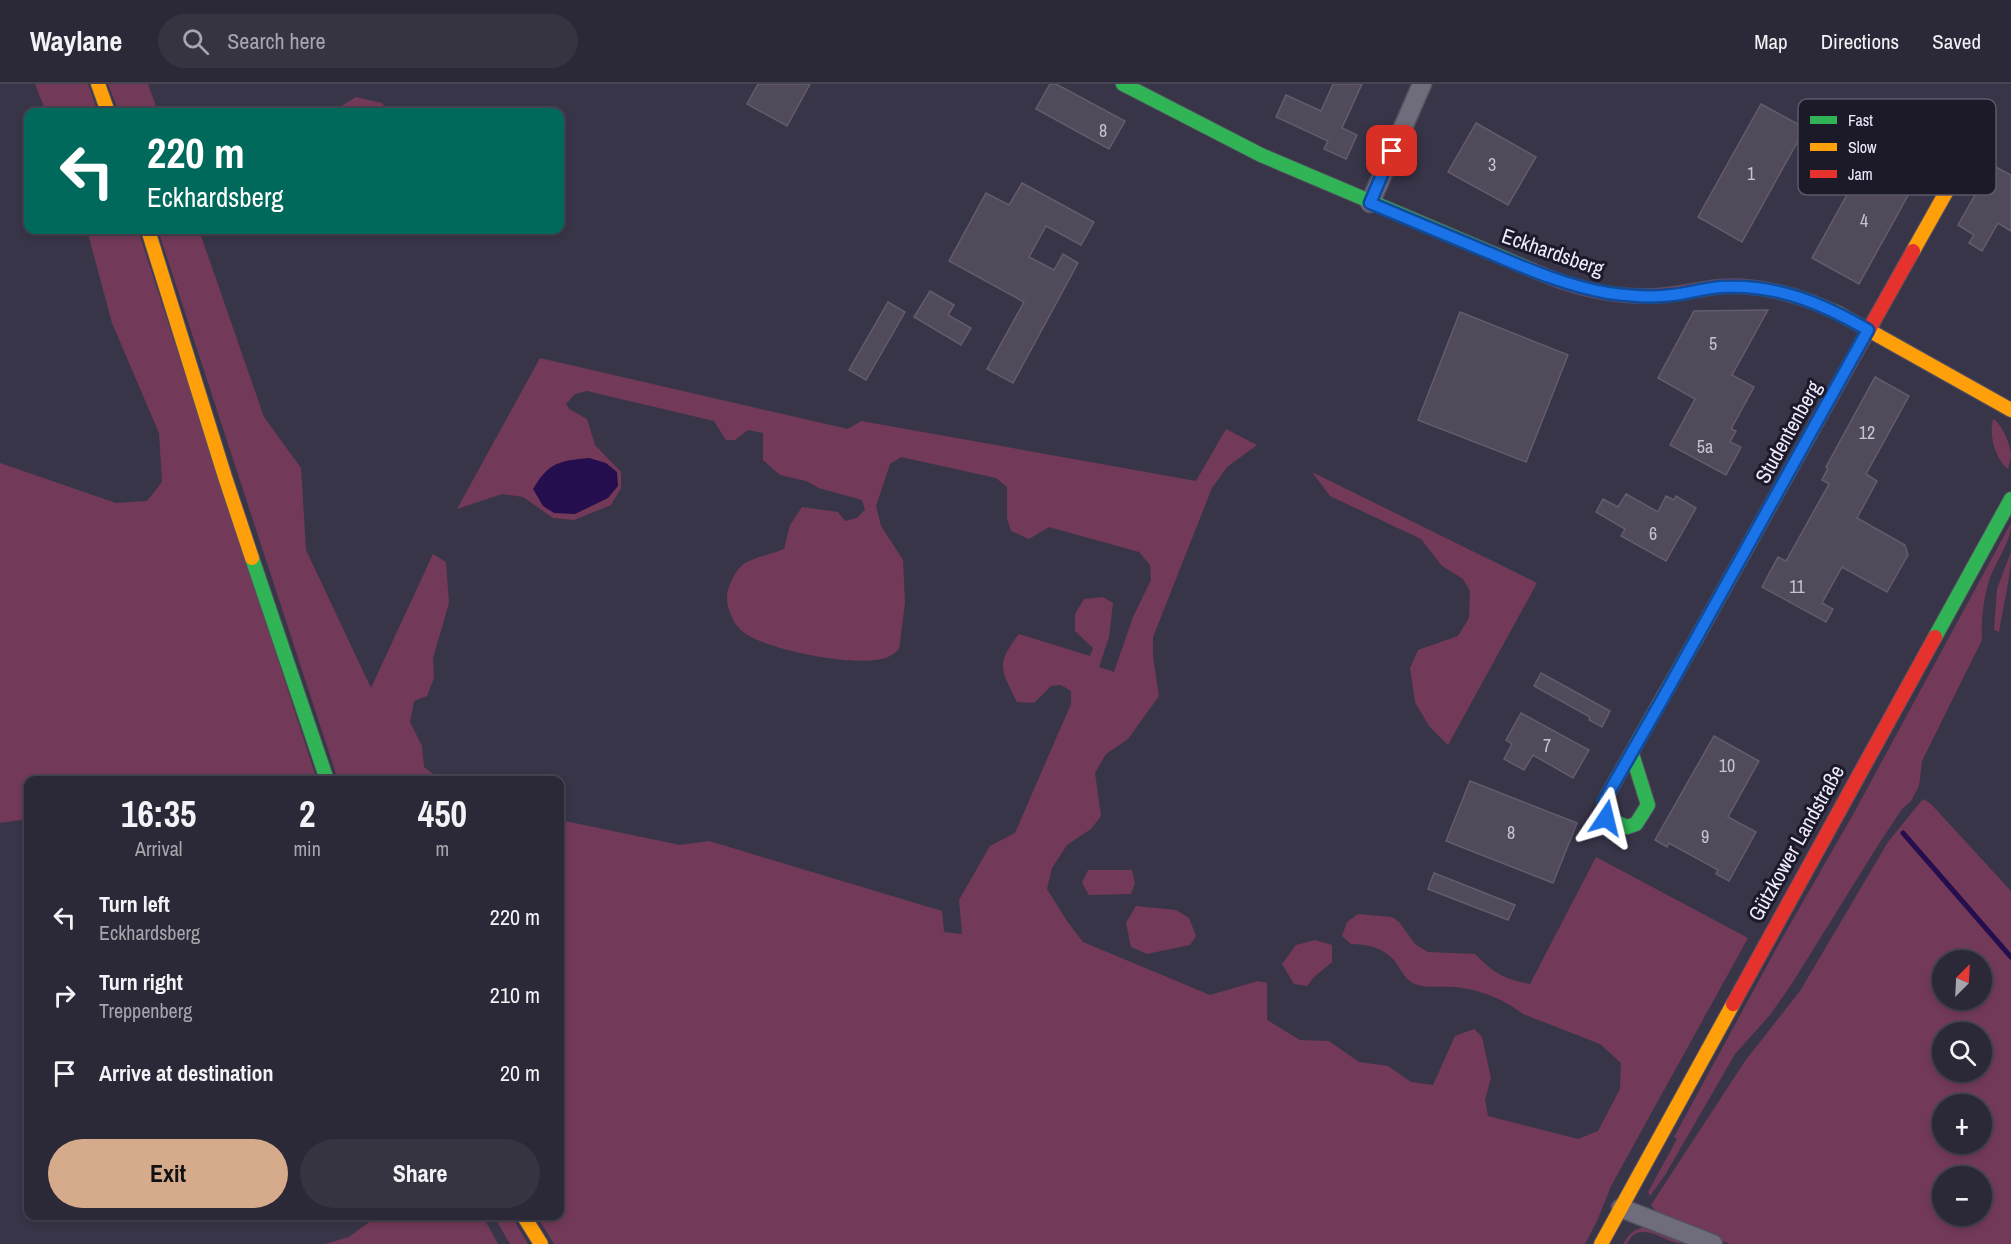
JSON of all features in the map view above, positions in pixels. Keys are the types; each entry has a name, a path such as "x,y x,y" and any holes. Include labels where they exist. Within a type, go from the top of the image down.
{"main road":[{"path":"98,84 107,108"},
{"name":"Eckhardsberg","path":"1123,84 1261,155 1545,276 1577,286 1637,296 1670,295 1719,287 1742,286 1780,291 1829,309 2011,410"},
{"name":"Studentenberg","path":"1632,754 1648,805 1642,820 1631,827 1619,826 1606,818 1604,801 1944,195"},
{"path":"149,234 225,477 326,776"},
{"name":"Gützkower Landstraße","path":"1601,1244 2011,499"},
{"path":"527,1220 541,1244"}],"street":[{"path":"1370,203 1422,84"},
{"path":"1621,1208 1713,1244"}],"shaded area":[{"path":"35,84 88,84 97,108 44,108"},
{"path":"108,84 148,84 157,108 117,108"},
{"path":"356,97 382,103 386,108 338,108"},
{"path":"88,234 139,234 316,776 24,776 24,820 0,823 0,463 116,503 147,501 162,482 159,433 112,323"},
{"path":"159,234 200,234 264,417 301,468 306,550 371,688 433,554 446,562 449,603 433,658 434,678 427,696 414,701 410,722 422,746 424,767 436,776 337,776"},
{"path":"540,358 848,429 861,421 1196,481 1226,429 1257,445 1227,467 1212,488 1153,637 1153,657 1159,696 1128,739 1106,754 1095,773 1101,816 1091,829 1067,845 1052,868 1047,889 1083,942 1210,995 1258,981 1267,983 1267,1020 1300,1040 1329,1041 1359,1062 1388,1066 1411,1082 1433,1085 1455,1036 1474,1029 1482,1037 1491,1078 1485,1100 1488,1116 1578,1139 1598,1131 1620,1089 1621,1063 1600,1044 1523,1014 1491,996 1464,988 1413,983 1393,959 1383,952 1368,946 1351,944 1342,936 1347,922 1358,914 1392,917 1399,922 1415,944 1428,952 1475,954 1500,974 1530,984 1596,857 1748,938 1611,1186 1585,1244 554,1244 539,1220 564,1220 564,821 680,845 709,841 942,911 944,932 962,934 959,900 990,846 1015,833 1071,704 1071,691 1061,685 1051,686 1034,703 1017,702 1004,674 1006,653 1019,634 1090,656 1093,648 1075,631 1075,614 1084,599 1103,597 1113,603 1109,637 1099,667 1114,672 1133,617 1151,580 1150,565 1139,552 1049,527 1029,539 1011,531 1007,518 1007,487 996,478 901,457 890,464 876,506 881,526 903,560 905,603 899,649 888,657 857,661 813,656 770,645 742,631 732,618 727,595 736,572 749,561 784,549 790,525 802,507 838,512 845,521 857,518 865,510 862,500 819,488 806,481 780,475 763,460 763,433 748,430 735,440 726,440 714,421 587,391 575,394 566,404 569,409 587,419 595,445 621,472 621,488 611,505 574,520 553,518 523,497 502,494 457,509"},
{"path":"1993,419 2002,430 2009,445 2011,454 2008,469 1994,446"},
{"path":"589,458 606,463 617,472 618,486 608,498 575,514 554,513 543,506 533,489 544,473 562,462"},
{"path":"1312,472 1537,583 1448,745 1429,726 1415,702 1410,668 1418,650 1458,636 1469,618 1470,591 1463,579 1442,566 1421,539 1330,496"},
{"path":"2011,523 2008,538 1986,591 1982,640 1922,761 1919,786 1911,801 1902,809 1880,842 1791,985 1770,1015 1735,1054 1665,1175 1650,1196 1648,1192 1677,1139 1674,1137 1776,949 1855,811"},
{"path":"2011,552 1999,632 1994,630 1997,589"},
{"path":"1923,799 1931,804 2011,891 2011,1244 1730,1244 1656,1211 1651,1205 1745,1061 1800,991 1888,842"},
{"path":"1088,870 1132,870 1135,883 1131,894 1089,895 1082,883"},
{"path":"1136,906 1176,910 1189,918 1196,936 1190,945 1147,954 1131,947 1126,923"},
{"path":"1315,940 1332,945 1332,962 1307,986 1294,984 1282,964 1296,945"},
{"path":"372,1220 485,1220 498,1244 325,1244 349,1237"},
{"path":"496,1220 514,1220 528,1244 510,1244"},
{"path":"1646,1227 1696,1244 1677,1243 1643,1232 1637,1233 1627,1244 1623,1244 1633,1232"}],"building":[{"path":"758,84 810,84 787,126 747,104"},
{"path":"1050,84 1056,84 1125,121 1109,149 1036,109"},
{"path":"1333,84 1362,84 1342,128 1357,135 1346,159 1324,149 1328,141 1276,117 1286,95 1321,111"},
{"path":"1761,104 1798,124 1798,141 1742,242 1698,217"},
{"path":"1476,123 1536,157 1508,205 1448,172"},
{"path":"1996,167 2011,175 2011,231 1998,223 1982,251 1969,243 1974,235 1958,225 1975,195 1996,195"},
{"path":"1022,183 1094,222 1081,245 1046,226 1029,257 1054,270 1063,254 1078,263 1013,383 987,369 1024,302 949,261 986,193 1009,205"},
{"path":"1847,195 1908,195 1859,284 1812,258"},
{"path":"930,291 954,305 948,315 971,328 961,345 914,317"},
{"path":"888,302 905,312 866,380 849,370"},
{"path":"1768,310 1732,375 1754,387 1731,429 1736,431 1730,442 1741,447 1726,475 1670,445 1695,399 1658,378 1694,311"},
{"path":"1460,312 1568,355 1526,462 1418,420"},
{"path":"1875,377 1909,396 1866,474 1877,481 1857,518 1905,545 1908,555 1887,592 1842,567 1822,603 1833,609 1826,622 1762,587 1778,557 1786,561 1829,484 1822,480 1828,468 1826,467"},
{"path":"1626,494 1658,512 1666,496 1674,500 1676,496 1696,508 1666,561 1621,536 1625,529 1596,512 1603,499 1618,507"},
{"path":"1541,673 1610,711 1602,727 1589,720 1590,717 1534,686"},
{"path":"1521,713 1589,750 1573,778 1533,755 1524,770 1504,759 1512,744 1506,740"},
{"path":"1714,736 1759,761 1728,817 1756,832 1729,881 1716,874 1718,870 1669,843 1667,847 1655,840"},
{"path":"1470,781 1577,823 1553,883 1446,841"},
{"path":"1434,873 1515,905 1508,920 1428,889"}],"waterway":[{"path":"1903,833 2011,957"}],"traffic: fast":[{"path":"1123,84 1261,155 1532,270"},
{"path":"1935,637 2011,499"},
{"path":"252,558 326,776"},
{"path":"1632,754 1648,805 1636,824 1627,827 1606,818 1604,801 1696,639"}],"traffic: slow":[{"path":"98,84 107,108"},
{"path":"1913,251 1944,195"},
{"path":"149,234 252,558"},
{"path":"1812,302 1838,313 2011,410"},
{"path":"1696,639 1817,422"},
{"path":"1601,1244 1733,1004"},
{"path":"526,1220 541,1244"}],"traffic: jam":[{"path":"1817,422 1913,251"},
{"path":"1532,270 1574,286 1618,295 1657,296 1717,287 1741,287 1777,292 1812,302"},
{"path":"1733,1004 1935,637"}],"route":[{"path":"1392,151 1370,203 1545,276 1608,293 1637,296 1670,295 1719,287 1742,286 1780,291 1811,301 1868,330 1604,801 1606,818"}]}
